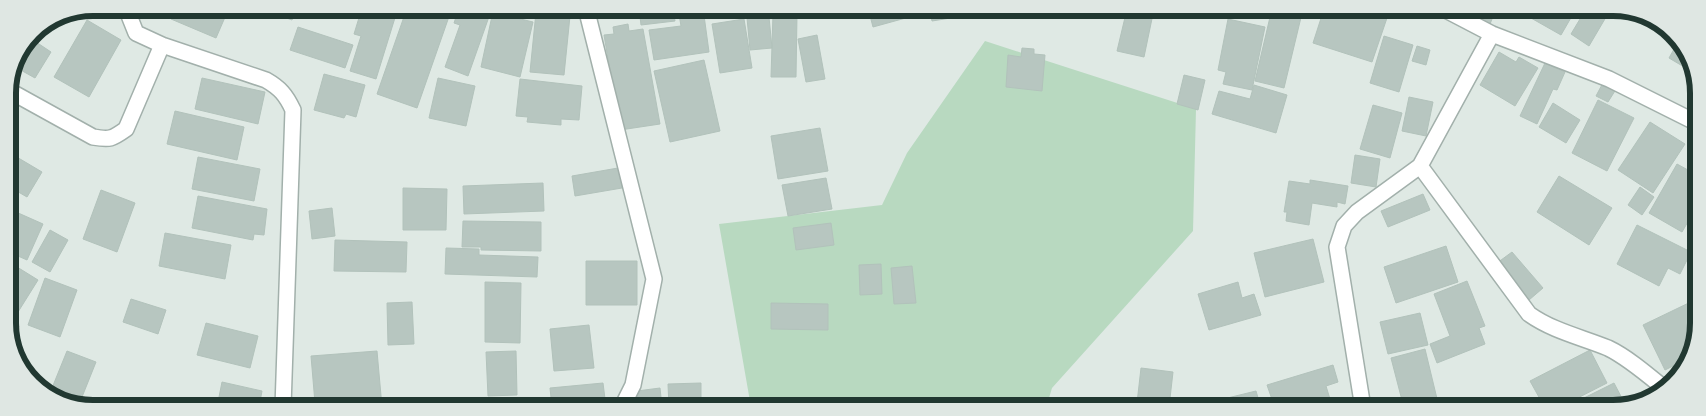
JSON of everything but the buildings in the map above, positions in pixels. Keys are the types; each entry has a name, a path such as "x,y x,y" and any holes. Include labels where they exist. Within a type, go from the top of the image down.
{"street":[{"path":"129,16 136,33 162,45 266,80 279,87 287,96 293,110 283,400"},
{"path":"588,16 654,279 632,385 625,400"},
{"path":"1457,16 1492,34 1610,79 1690,119"},
{"path":"1362,400 1337,247 1344,226 1357,212 1420,166 1492,34"},
{"path":"16,94 93,137 106,139 115,136 126,129 162,45"},
{"path":"1420,166 1529,314 1543,324 1610,349 1659,384"}],"green space":[{"path":"985,41 1196,109 1193,231 1052,388 1048,400 750,400 719,224 882,205 907,153"}]}
